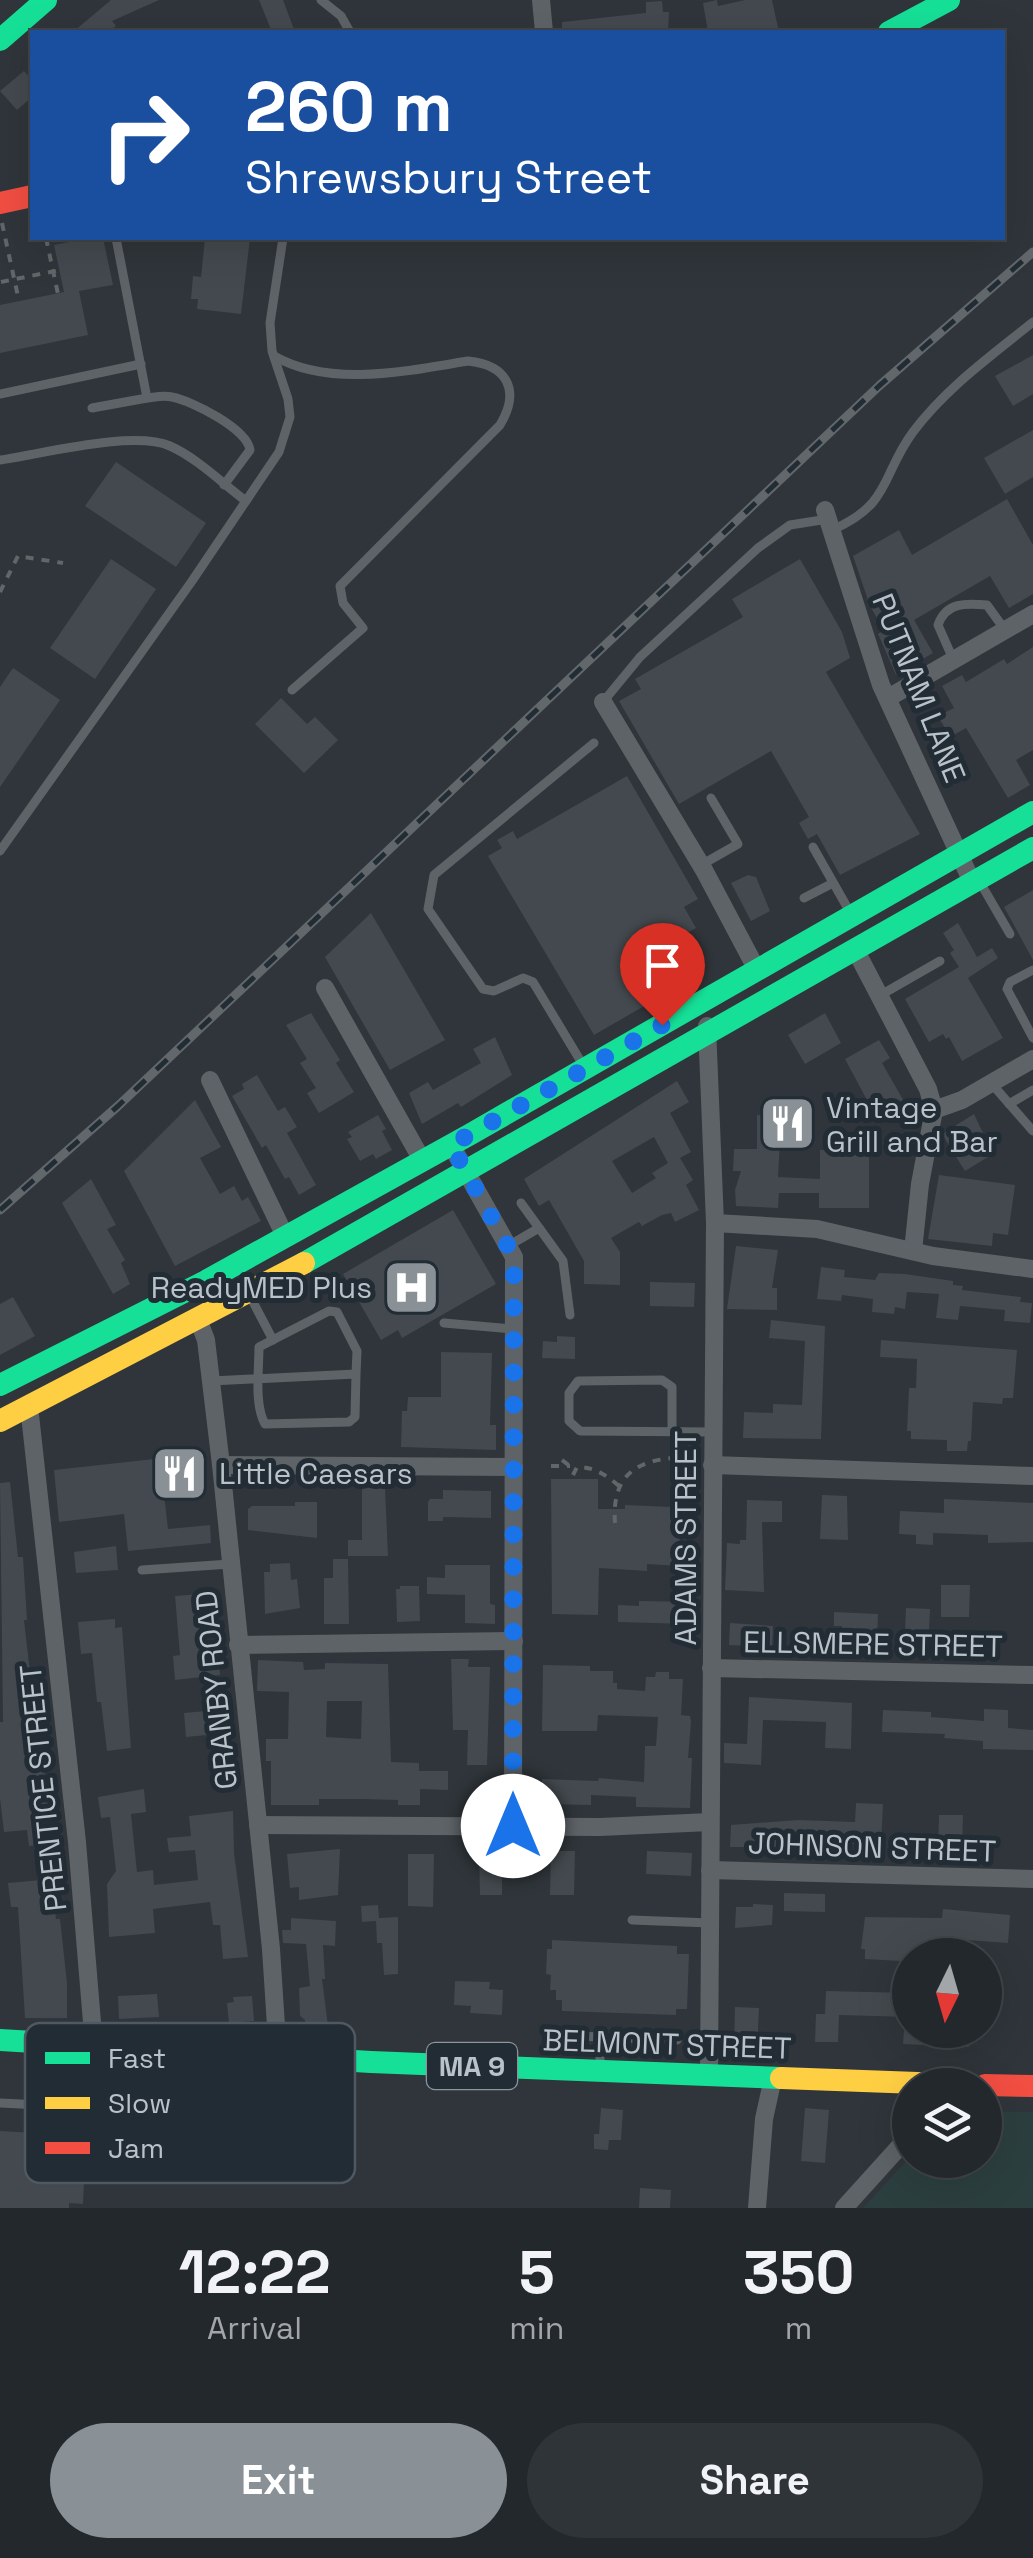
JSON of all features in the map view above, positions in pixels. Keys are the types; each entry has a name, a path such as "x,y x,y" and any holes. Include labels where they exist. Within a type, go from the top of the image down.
{"main road":[{"path":"0,40 46,0"},
{"path":"893,30 950,0"},
{"path":"1,212 30,197"},
{"path":"0,1385 194,1287 451,1145 1033,812"},
{"path":"0,1421 466,1174 1033,848"},
{"name":"BELMONT STREET","path":"0,2040 25,2042"},
{"name":"BELMONT STREET","path":"355,2061 892,2083"},
{"path":"1002,2085 1033,2086"}],"street":[{"path":"541,0 544,30"},
{"name":"PUTNAM LANE","path":"828,520 888,698 975,881"},
{"path":"888,698 1033,614"},
{"path":"603,702 701,865 757,970"},
{"path":"856,951 928,1089 934,1110 913,1251"},
{"path":"326,988 422,1160"},
{"name":"ADAMS STREET","path":"695,1006 709,1031 715,1223 709,2075"},
{"path":"934,1110 1033,1059"},
{"path":"210,1080 285,1236"},
{"path":"451,1145 514,1257 513,1826"},
{"path":"715,1223 818,1229 913,1251 1033,1269"},
{"name":"GRANBY ROAD","path":"198,1319 206,1340 221,1465 276,2023"},
{"name":"PRENTICE STREET","path":"28,1406 77,1842 92,2023"},
{"path":"221,1465 514,1466"},
{"path":"712,1465 1033,1476"},
{"path":"238,1645 514,1641"},
{"name":"ELLSMERE STREET","path":"712,1668 1033,1675"},
{"path":"258,1825 710,1822"},
{"name":"JOHNSON STREET","path":"710,1870 1033,1879"},
{"path":"758,2208 764,2119 774,2078"},
{"path":"844,2208 892,2155"}],"lane":[{"path":"321,0 341,16 349,30"},
{"path":"116,240 147,398"},
{"path":"0,852 278,452 290,421 288,399 273,356 270,320 283,240"},
{"path":"603,702 640,657 758,548 790,525 855,520 884,489 910,434 951,389 1033,322"},
{"path":"273,356 296,369 341,374 372,374 468,360 482,362 496,366 505,378 509,394 507,413 500,426 340,586 343,603 363,628 292,690"},
{"path":"0,394 141,364"},
{"path":"92,408 147,398 175,397 194,404 244,435 250,450 224,485"},
{"path":"0,460 131,440 153,441 180,451 246,501"},
{"path":"954,660 938,625 942,614 963,602 987,605 1004,630"},
{"path":"585,1068 533,982 522,978 494,991 483,990 428,908 434,875 594,744"},
{"path":"701,865 738,844 711,798"},
{"path":"812,848 852,915"},
{"path":"975,881 1010,934"},
{"path":"804,898 833,882"},
{"path":"879,996 940,961"},
{"path":"1033,970 1010,982 1008,990 1033,1038"},
{"path":"991,1083 1033,1131"},
{"path":"1008,1104 1033,1090"},
{"path":"520,1202 563,1261 570,1315"},
{"path":"508,1246 539,1228"},
{"path":"248,1292 274,1340"},
{"path":"329,1311 338,1312 357,1351 356,1374 355,1418 348,1422 265,1424 261,1418 259,1347 329,1311"},
{"path":"444,1322 514,1329"},
{"path":"211,1381 356,1374"},
{"path":"672,1432 672,1386 662,1380 578,1381 569,1393 569,1421 580,1430 672,1432 713,1432"},
{"path":"142,1570 230,1564"},
{"path":"632,1920 710,1923"},
{"path":"554,2035 677,2040"},
{"path":"600,2038 600,2072"},
{"path":"0,2103 25,2104"}],"path":[{"path":"1,212 19,301"},
{"path":"47,240 58,294"},
{"path":"1,282 56,271"},
{"path":"0,592 18,556 63,563"},
{"path":"615,1523 619,1486 638,1465 650,1460 690,1457 689,1432"},
{"path":"562,1460 573,1470"},
{"path":"552,1466 573,1470 588,1467 619,1486"}],"shaded area":[{"path":"1002,2111 1033,2112 1033,2208 863,2208 892,2177 1002,2178"}],"building":[{"path":"111,0 159,0 112,21 116,26 111,30 75,30"},
{"path":"259,0 283,0 294,30 271,30"},
{"path":"717,0 718,6 772,0 779,30 708,30 703,3"},
{"path":"662,1 663,12 669,12 668,30 562,30 562,22 646,13 646,2"},
{"path":"24,71 30,78 30,99 17,110 0,91"},
{"path":"103,240 113,285 79,291 88,335 0,353 0,305 64,292 54,245"},
{"path":"205,240 250,240 241,314 197,309 198,299 191,299 193,276 201,277"},
{"path":"1033,355 1033,394 1013,406 995,376"},
{"path":"1033,430 1033,477 1005,494 984,458"},
{"path":"116,462 206,523 176,567 85,506"},
{"path":"1007,499 1033,545 1033,594 1009,608 990,576 914,620 933,653 896,675 878,634 884,630 870,606 853,556 899,530 912,555"},
{"path":"111,559 156,589 95,679 50,648"},
{"path":"800,559 842,632 850,658 826,672 920,834 840,875 817,834 808,839 799,823 809,817 771,751 679,804 619,701 641,689 635,679 743,617 732,599"},
{"path":"1033,647 1033,750 1016,760 1030,785 1008,798 966,728 950,737 938,716 954,708 942,686 962,675 966,682 1004,659 1007,664"},
{"path":"13,668 60,700 0,787 0,687"},
{"path":"281,698 307,724 315,717 338,740 304,773 255,724"},
{"path":"627,776 698,899 684,907 696,928 651,953 672,990 594,1035 488,856 502,848 497,840 513,831 517,839"},
{"path":"748,875 756,877 770,911 751,921 731,883"},
{"path":"1033,890 1033,960 1004,907"},
{"path":"371,913 445,1040 390,1070 325,957"},
{"path":"958,923 977,957 992,948 998,958 968,978 1003,1038 962,1061 949,1037 946,1039 943,1034 929,1042 905,999 959,967 943,933"},
{"path":"311,1013 340,1060 336,1063 354,1092 319,1113 307,1093 316,1088 300,1063 307,1059 286,1025"},
{"path":"825,1013 841,1043 805,1064 788,1035"},
{"path":"495,1037 512,1075 461,1107 458,1103 422,1124 409,1093 428,1082 433,1090 481,1063 473,1049"},
{"path":"879,1040 890,1058 882,1063 906,1105 891,1113 880,1093 867,1100 845,1059"},
{"path":"257,1075 278,1111 285,1107 297,1127 287,1133 316,1185 299,1195 266,1145 262,1148 232,1096"},
{"path":"677,1081 689,1102 670,1113 691,1152 680,1158 693,1180 686,1185 699,1210 675,1222 671,1213 642,1226 639,1222 611,1238 620,1252 620,1285 584,1284 584,1261 549,1200 539,1206 524,1179","holes":["654,1137 668,1163 652,1173 656,1178 632,1193 612,1161"]},
{"path":"195,1100 221,1147 200,1158 220,1194 234,1186 242,1201 248,1197 261,1221 175,1266 124,1171"},
{"path":"974,1114 993,1154 965,1171 942,1134"},
{"path":"378,1115 392,1150 376,1159 373,1154 360,1161 347,1139 352,1137 348,1132"},
{"path":"757,1115 810,1116 809,1142 780,1141 778,1177 820,1179 820,1150 869,1150 869,1208 819,1208 819,1193 779,1193 778,1208 736,1206 735,1190 741,1171 733,1171 734,1149 757,1149"},
{"path":"939,1175 1015,1185 1008,1235 993,1233 992,1246 928,1239"},
{"path":"91,1179 116,1225 107,1229 125,1260 121,1263 130,1284 113,1294 62,1203"},
{"path":"453,1210 496,1284 402,1338 398,1330 381,1340 343,1274"},
{"path":"736,1246 778,1250 772,1288 777,1288 777,1310 727,1309"},
{"path":"821,1267 845,1270 844,1277 875,1280 879,1273 905,1274 953,1281 953,1285 963,1286 962,1290 1021,1297 1020,1302 1032,1303 1030,1323 1004,1321 1005,1310 960,1306 958,1320 936,1318 939,1294 907,1292 905,1309 895,1307 894,1314 872,1312 873,1299 842,1295 841,1301 817,1299"},
{"path":"650,1282 695,1283 694,1307 650,1306"},
{"path":"13,1297 35,1336 0,1355 0,1304"},
{"path":"771,1320 825,1326 821,1439 743,1438 744,1412 773,1413 773,1404 802,1405 805,1341 769,1338"},
{"path":"557,1336 575,1337 575,1359 542,1358 543,1341 557,1342"},
{"path":"881,1340 1017,1350 1013,1398 1003,1398 1002,1404 973,1402 967,1451 947,1451 947,1440 911,1439 911,1431 907,1431 909,1388 916,1388 917,1359 880,1357"},
{"path":"441,1352 492,1353 490,1425 496,1425 496,1450 401,1447 402,1411 407,1411 408,1397 441,1397"},
{"path":"200,1454 204,1490 164,1494 168,1529 210,1525 211,1543 128,1551 124,1514 59,1522 54,1470"},
{"path":"551,1479 598,1479 598,1509 625,1509 625,1505 673,1507 672,1532 680,1532 678,1566 647,1564 647,1571 599,1568 598,1615 552,1614"},
{"path":"10,1482 18,1557 23,1557 24,1620 31,1681 37,1680 50,1817 44,1818 47,1844 29,1846 27,1830 4,1832 0,1798 3,1722 0,1483"},
{"path":"362,1488 385,1488 388,1556 348,1556 348,1540 362,1540"},
{"path":"443,1490 491,1491 491,1518 443,1517 443,1521 428,1521 428,1502 443,1499"},
{"path":"822,1495 847,1496 848,1540 820,1539"},
{"path":"944,1499 1033,1503 1033,1542 988,1543 988,1535 933,1533 933,1545 916,1544 916,1535 899,1534 900,1511 944,1513"},
{"path":"747,1500 782,1501 782,1522 762,1522 764,1592 725,1590 727,1543 740,1544 740,1540 746,1540"},
{"path":"295,1502 317,1502 317,1538 248,1530 248,1509 252,1506 295,1506"},
{"path":"116,1546 118,1570 76,1573 74,1552"},
{"path":"333,1559 348,1559 349,1624 324,1624 324,1578 333,1578"},
{"path":"290,1563 291,1580 297,1579 300,1608 265,1614 264,1572 270,1572 270,1564"},
{"path":"445,1565 490,1565 490,1604 495,1605 495,1624 465,1623 465,1595 427,1594 427,1577 445,1578"},
{"path":"941,1585 970,1585 969,1617 941,1617"},
{"path":"419,1586 420,1621 397,1622 396,1589"},
{"path":"200,1594 205,1653 218,1652 220,1675 175,1680 173,1656 180,1655 175,1596"},
{"path":"639,1601 696,1602 688,1624 618,1622 618,1605 639,1606"},
{"path":"906,1608 930,1609 928,1654 904,1653"},
{"path":"834,1612 878,1614 877,1639 842,1638 842,1626 834,1626"},
{"path":"115,1619 115,1628 122,1627 131,1748 107,1751 92,1653 81,1654 78,1622"},
{"path":"730,1623 773,1626 772,1647 729,1645"},
{"path":"451,1659 469,1659 468,1667 490,1667 487,1765 467,1765 468,1730 453,1730"},
{"path":"258,1660 303,1662 304,1670 325,1669 325,1663 388,1664 391,1762 419,1763 419,1771 448,1771 448,1790 420,1789 420,1805 398,1805 398,1800 319,1799 319,1805 271,1805 271,1761 266,1761 266,1739 288,1739 289,1692 257,1691","holes":["327,1701 362,1701 361,1739 326,1737"]},
{"path":"543,1665 590,1666 590,1671 613,1671 617,1689 645,1691 646,1677 655,1677 656,1672 669,1672 669,1679 683,1679 681,1715 690,1716 691,1722 690,1808 636,1807 636,1797 591,1795 591,1805 541,1804 542,1779 644,1782 645,1746 656,1746 658,1717 598,1715 597,1731 542,1731"},
{"path":"749,1697 852,1703 851,1749 825,1748 826,1722 763,1720 761,1765 724,1763 724,1743 747,1744"},
{"path":"984,1709 1008,1710 1008,1728 1033,1730 1033,1750 983,1749 983,1741 944,1738 945,1734 882,1732 883,1710 931,1712 931,1717 984,1721"},
{"path":"216,1710 218,1734 186,1737 184,1713"},
{"path":"144,1789 146,1812 131,1814 137,1872 153,1870 154,1885 198,1880 195,1850 169,1852 167,1838 191,1836 189,1816 233,1811 234,1853 248,1957 223,1959 220,1925 213,1925 210,1902 153,1909 155,1933 109,1937 107,1884 116,1871 110,1817 101,1818 98,1797"},
{"path":"856,1803 883,1804 881,1845 777,1842 777,1847 730,1847 731,1825 798,1820 855,1822"},
{"path":"939,1815 963,1815 962,1848 938,1847"},
{"path":"340,1849 338,1895 299,1900 299,1887 290,1888 287,1854"},
{"path":"479,1851 502,1851 502,1895 480,1895"},
{"path":"551,1851 575,1851 574,1895 550,1895"},
{"path":"647,1851 692,1853 691,1876 646,1874"},
{"path":"408,1854 434,1854 433,1907 408,1906"},
{"path":"41,1880 52,1886 56,1919 60,1919 67,2018 25,2018 18,1907 11,1907 8,1883"},
{"path":"784,1893 825,1894 825,1912 784,1911"},
{"path":"378,1905 379,1918 398,1917 398,1974 384,1975 376,1921 362,1922 361,1906"},
{"path":"773,1905 772,1925 735,1928 736,1907"},
{"path":"943,1909 1010,1915 1008,1943 1002,1943 1002,1938 892,1938 892,1961 865,1959 865,1949 861,1949 865,1917 942,1918"},
{"path":"291,1918 336,1921 335,1946 323,1945 322,1979 328,2023 305,2023 300,2016 299,1988 310,1986 306,1944 283,1943 282,1930 291,1930"},
{"path":"552,1940 677,1946 677,1954 689,1954 687,2009 676,2009 676,2015 562,2011 562,2000 556,2000 556,1990 550,1990 551,1975 546,1974 547,1949 552,1949"},
{"path":"455,1981 490,1982 489,1989 503,1990 502,2015 470,2013 471,2006 454,2005"},
{"path":"826,1991 892,1993 892,2016 839,2015 838,2042 815,2042 816,2014 825,2014"},
{"path":"157,1994 159,2017 119,2019 118,1996"},
{"path":"252,1996 254,2021 229,2023 227,2003 234,2002 233,1997"},
{"path":"735,2007 759,2008 757,2053 734,2052"},
{"path":"601,2108 623,2110 621,2140 609,2140 608,2150 594,2149"},
{"path":"805,2108 829,2110 825,2163 801,2161"},
{"path":"0,2131 25,2132 25,2183 84,2183 83,2204 69,2203 69,2208 0,2208"},
{"path":"640,2188 671,2190 670,2208 639,2208"}],"railway":[{"path":"0,1210 118,1106 879,386 1033,252"}],"traffic: fast":[{"path":"0,40 46,0"},
{"path":"893,30 949,0"},
{"path":"0,1385 204,1282 1033,812"},
{"path":"304,1263 1033,848"},
{"path":"0,2040 25,2041"},
{"path":"355,2061 781,2078"}],"traffic: slow":[{"path":"0,1421 304,1263"},
{"path":"781,2078 892,2082"}],"traffic: jam":[{"path":"0,203 30,196"},
{"path":"1002,2085 1033,2086"}],"place":[{"name":"Vintage Grill and Bar","path":"787,1124"},
{"name":"ReadyMED Plus","path":"411,1287"},
{"name":"Little Caesars","path":"180,1473"}],"route":[{"path":"513,1826 514,1257 451,1145 662,1025"}]}
